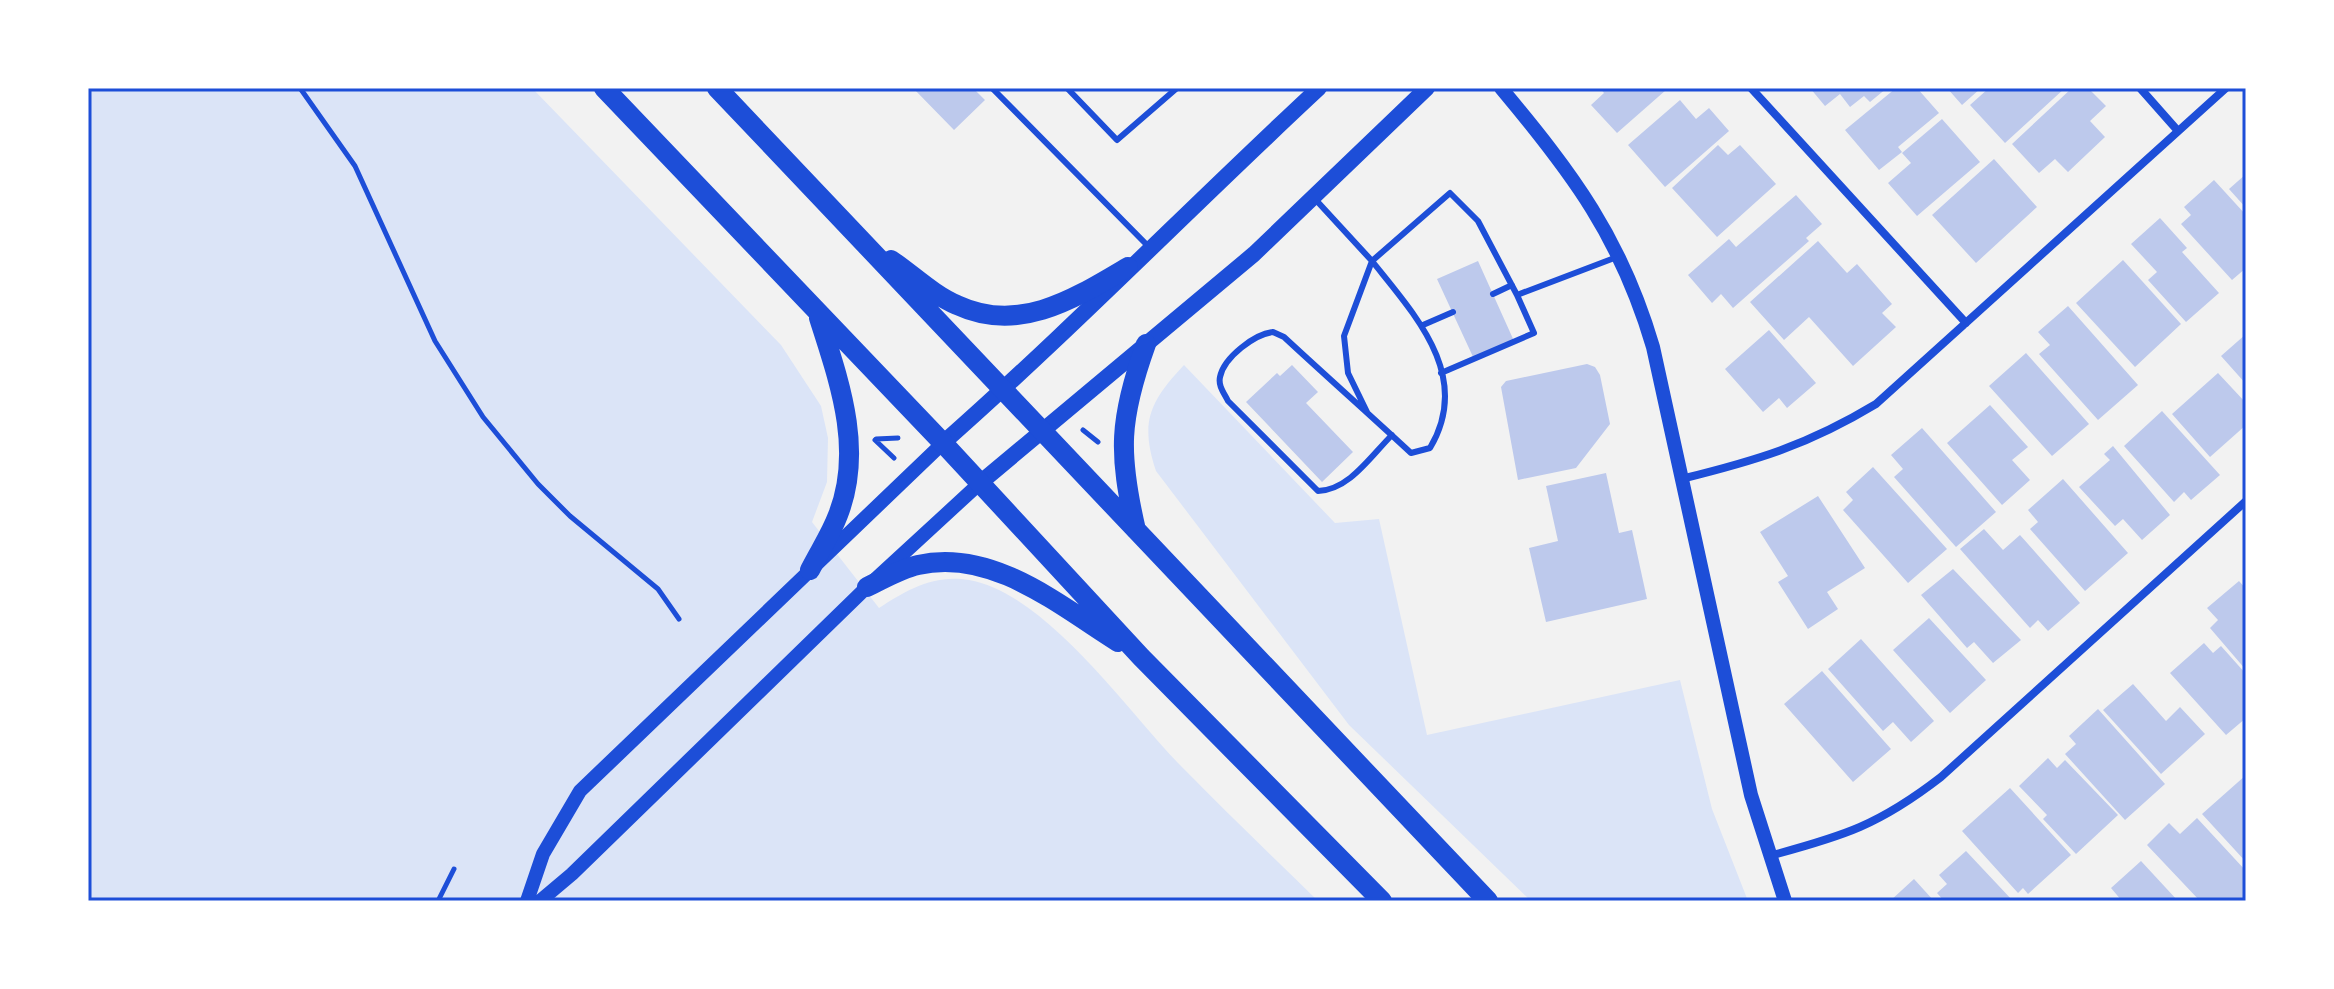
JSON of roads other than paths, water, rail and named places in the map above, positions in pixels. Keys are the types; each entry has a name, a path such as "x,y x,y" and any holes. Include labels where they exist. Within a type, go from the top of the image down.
{"main road":[{"path":"604,88 943,443 1141,657 1382,901"},
{"path":"717,88 1488,901"},
{"path":"943,443 1003,390 1128,267 1319,88"},
{"path":"980,483 1315,199 1427,88"},
{"path":"850,230 954,304 979,314 1021,316 1043,311 1066,303 1128,267"},
{"path":"810,570 838,516 845,490 849,451 845,405 818,314"},
{"path":"1137,534 1125,472 1123,419 1146,344"},
{"path":"867,587 919,565 939,562 979,566 1018,581 1141,657"}],"street":[{"path":"1501,88 1564,164 1620,255 1653,347 1751,795 1785,901"},
{"path":"1751,88 1966,323"},
{"path":"2140,88 2178,131"},
{"path":"1681,479 1777,453 1825,435 1876,404 2226,88"},
{"path":"527,901 543,854 580,791 943,443"},
{"path":"540,901 572,874 867,587 980,483"},
{"path":"1769,857 1862,829 1903,806 1941,777 2246,501"}],"lane":[{"path":"992,88 1149,247"},
{"path":"1067,88 1117,140 1177,88"},
{"path":"1369,416 1348,373 1344,336 1372,261 1450,193 1478,221 1534,333 1441,373"},
{"path":"1315,199 1372,261 1423,325 1445,389 1444,424 1430,448 1411,453 1392,435 1369,416 1284,337 1273,332 1254,338 1224,366 1220,386 1228,401 1318,491 1332,491 1343,484 1392,435"},
{"path":"1517,295 1620,255"},
{"path":"1493,294 1512,285"},
{"path":"1423,325 1453,312"}]}
